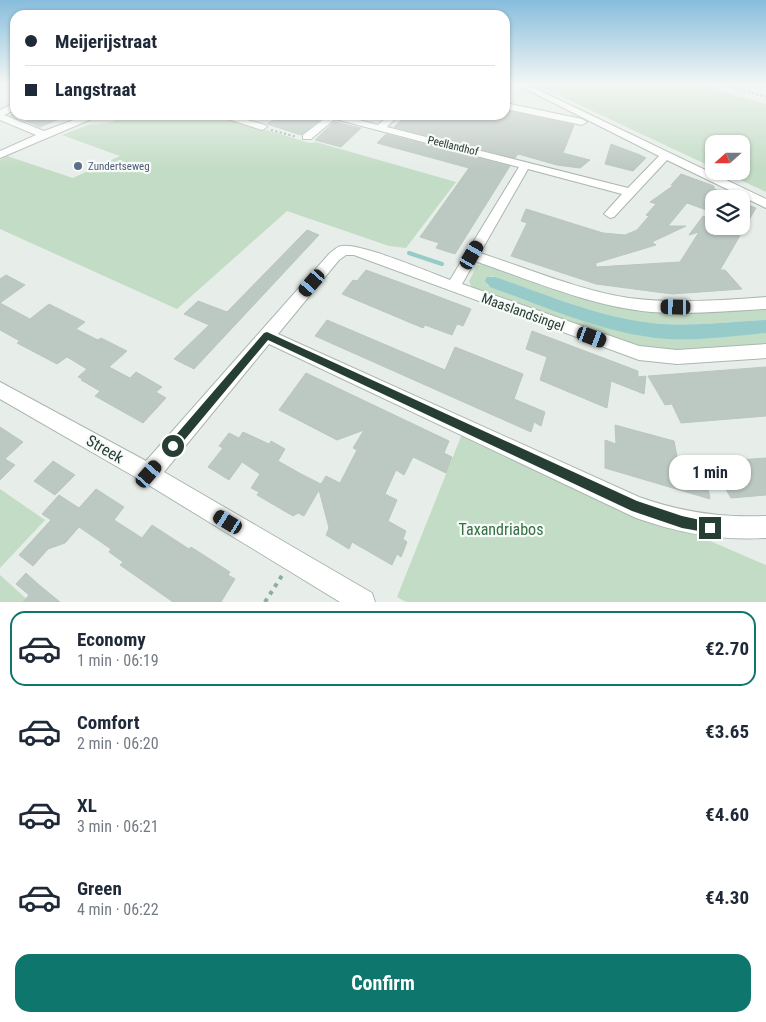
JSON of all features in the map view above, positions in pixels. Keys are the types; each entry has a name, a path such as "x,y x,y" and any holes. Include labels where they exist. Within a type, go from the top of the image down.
{"street":[{"path":"540,113 584,122 590,119"},
{"path":"578,113 766,204"},
{"path":"11,120 43,134"},
{"path":"0,155 43,134 81,120"},
{"path":"238,120 262,127"},
{"name":"Peellandhof","path":"307,137 329,120"},
{"name":"Peellandhof","path":"349,120 630,192"},
{"path":"380,128 389,120"},
{"path":"610,214 665,155"},
{"path":"454,286 525,165"},
{"name":"Maaslandsingel","path":"267,336 336,255 343,250 355,251 639,353 677,357 766,351"},
{"path":"472,255 589,294 634,304 676,307 766,302"},
{"path":"149,474 267,336 651,512 682,522 710,528 766,527"},
{"name":"Streek","path":"0,390 149,474 362,602"}],"path":[{"path":"262,127 305,139 307,137"},
{"path":"265,602 292,560"}],"green space":[{"path":"597,113 766,113 766,192 740,180 750,180 750,135 705,135 705,164"},
{"path":"116,120 233,120 456,182 406,248 389,246 287,211 177,309 0,229 0,160 7,156 73,178 120,156 62,135 88,125 108,123"},
{"path":"481,264 488,266 489,264 593,298 766,306 766,320 709,324 652,323 612,316 492,276 487,285 596,324 637,335 684,339 766,333 766,346 656,352 475,291 476,289 471,286 469,281 477,266"},
{"name":"Taxandriabos","path":"462,434 766,565 766,602 406,602 397,597"},
{"path":"0,489 45,520 0,568"},
{"path":"0,575 30,602 0,602"}],"water":[{"path":"487,277 495,277 612,316 652,323 680,324 766,320 766,333 682,339 634,335 571,317 490,287 485,281"}],"building":[{"path":"510,113 517,113 574,125 563,153 590,160 580,168 557,165 518,154 515,158 394,127 402,120 510,120"},
{"path":"23,120 57,120 40,127"},
{"path":"273,120 320,120 301,135 267,124"},
{"path":"334,122 361,128 341,147 315,140"},
{"path":"386,134 510,166 455,254 436,248 439,243 420,237 469,168 377,143"},
{"path":"611,144 646,158 633,171 605,164"},
{"path":"681,174 714,186 714,189 717,190 705,190 705,209 687,203 668,226 686,226 652,242 656,245 596,263 596,267 680,262 699,232 689,235 703,216 705,217 705,235 740,235 720,270 725,270 742,289 672,294 596,284 511,256 527,223 521,221 526,209 603,233 625,235 637,230 649,216 646,215 656,204 650,202 674,185 671,185"},
{"path":"750,206 756,208 750,218"},
{"path":"307,230 319,235 194,369 174,359 209,325 184,314 198,301 227,312"},
{"path":"366,270 471,309 463,326 457,324 452,335 425,325 423,328 342,294 353,280 357,281"},
{"path":"6,275 25,285 0,303 0,279"},
{"path":"0,303 30,319 49,304 85,322 76,329 98,340 101,338 127,351 109,367 130,378 136,372 162,387 156,392 166,398 143,423 95,396 100,391 78,377 87,369 67,357 57,364 17,343 20,341 0,330"},
{"path":"327,320 445,370 455,347 523,374 514,399 545,412 541,426 534,422 531,432 315,336"},
{"path":"532,331 638,371 638,377 646,376 644,394 611,381 607,408 540,380 547,357 526,349"},
{"path":"766,367 766,416 681,423 672,404 665,405 648,376"},
{"path":"306,373 449,441 444,453 452,457 446,473 413,457 404,475 396,470 385,494 397,500 388,521 406,531 403,539 407,542 401,557 397,554 392,565 352,542 349,549 326,535 329,528 319,490 304,516 298,513 293,516 257,495 259,492 251,488 260,474 242,462 229,480 208,467 223,448 219,446 229,433 239,438 243,432 269,444 271,441 285,449 278,461 303,475 321,484 326,476 340,483 357,450 353,448 364,430 337,440 279,410"},
{"path":"615,425 674,441 678,461 705,470 710,499 605,468 605,440 616,444"},
{"path":"0,427 23,442 5,459 15,465 0,480"},
{"path":"766,458 766,495 731,498 710,462"},
{"path":"53,461 75,475 55,495 34,481"},
{"path":"96,489 124,507 114,520 142,538 152,525 230,572 228,575 235,579 221,602 173,602 120,565 123,562 109,552 111,549 79,527 65,543 48,549 33,566 19,555 51,520 42,514 59,495 79,508"},
{"path":"26,573 60,602 23,602 29,595 16,584"}],"waterway":[{"path":"409,253 442,264"}],"place":[{"name":"Zundertseweg","path":"78,166"}],"route":[{"path":"173,446 267,336 636,506 667,518 710,528"}]}
